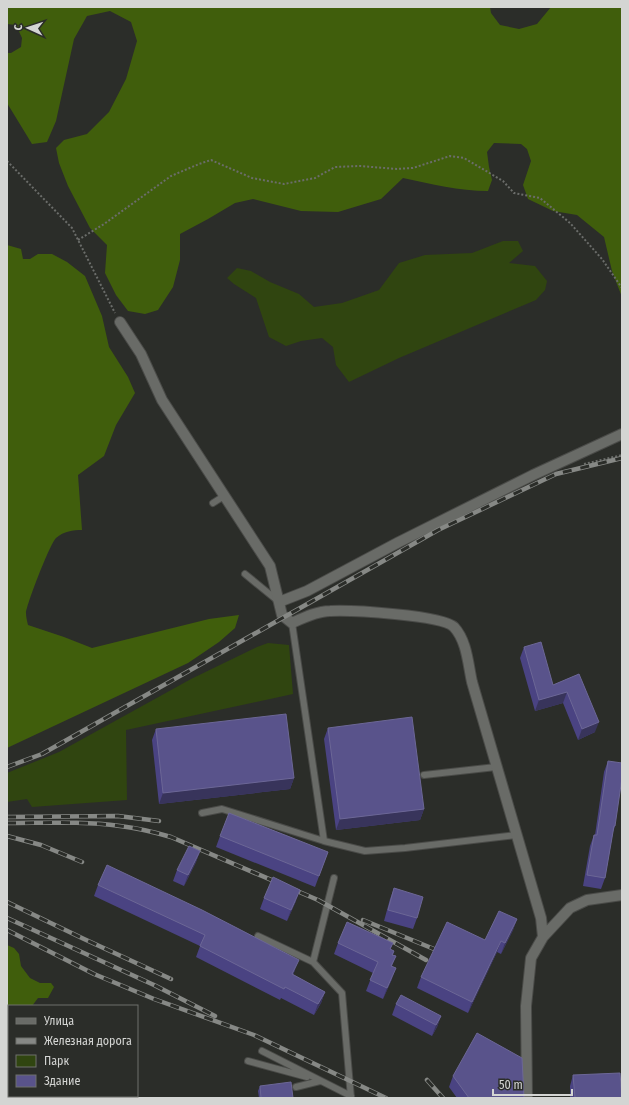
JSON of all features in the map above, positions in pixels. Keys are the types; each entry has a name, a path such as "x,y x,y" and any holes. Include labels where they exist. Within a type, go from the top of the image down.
{"street":[{"path":"120,322 141,354 162,400 270,566 282,615 292,623 305,617 329,611 384,612 437,620 454,626 464,643 472,682 541,918 543,937"},
{"path":"279,602 307,591 399,542 533,475 622,434"},
{"path":"528,1098 526,1006 531,958 543,937 570,908 587,900 622,895"}],"lane":[{"path":"213,503 224,496"},
{"path":"245,574 279,602"},
{"path":"292,623 324,841"},
{"path":"424,775 496,767"},
{"path":"202,813 222,809 324,841 365,850 405,848 516,835"},
{"path":"313,962 334,878"},
{"path":"258,936 313,962 342,993 351,1097"},
{"path":"262,1051 351,1097"},
{"path":"248,1061 320,1080"},
{"path":"296,1087 320,1080"}],"path":[{"path":"78,240 104,224 171,176 211,160 230,170 252,178 284,184 315,178 335,167 360,166 398,169 413,168 450,156 464,158 503,181 514,193 540,198 570,223 602,259 622,288"},
{"path":"7,161 72,228 120,322"},
{"path":"619,285 622,282"},
{"path":"581,464 622,455"}],"green space":[{"path":"7,7 490,7 491,13 500,25 519,29 537,24 551,7 622,7 622,297 612,271 604,237 577,215 553,211 528,199 523,185 531,161 527,149 521,144 494,143 487,152 492,180 488,191 477,191 435,185 403,178 381,199 338,212 301,211 253,199 235,203 180,234 180,260 173,287 158,310 145,314 128,311 116,295 105,273 107,245 90,228 68,186 59,163 56,148 64,140 87,134 109,112 126,79 137,41 131,22 110,11 87,16 74,39 56,121 47,142 32,144 7,103 7,53 11,53 21,47 22,38 16,25 7,24"},
{"path":"503,241 518,241 523,251 509,263 535,266 547,281 545,290 536,300 399,358 349,382 336,365 333,347 322,338 301,341 286,346 269,337 256,298 227,278 237,268 251,271 270,282 299,294 314,307 342,303 379,290 399,263 425,255 472,253"},
{"path":"7,245 21,249 23,259 30,259 38,254 52,254 67,262 85,276 102,316 109,347 128,377 135,393 116,425 104,456 78,475 82,530 65,532 56,538 53,543 39,574 27,607 26,614 28,625 92,648 209,619 239,615 235,628 219,642 188,663 7,748"},
{"path":"268,643 289,645 293,694 126,730 127,800 32,807 27,799 7,802 7,773 59,752 191,679"},
{"path":"7,945 14,948 19,954 21,966 30,978 40,983 51,983 54,987 48,998 38,998 33,1005 8,1005 7,1082"}],"building":[{"path":"541,642 553,685 579,674 599,722 582,729 567,692 539,700 524,647"},
{"path":"286,714 294,778 163,793 156,729"},
{"path":"412,717 424,809 340,819 328,728"},
{"path":"608,761 622,763 622,778 605,878 587,875 594,835 597,835"},
{"path":"229,813 328,852 319,876 220,836"},
{"path":"189,846 200,851 188,875 177,870"},
{"path":"107,865 202,910 299,960 292,974 325,992 318,1004 285,987 284,989 200,946 205,935 98,885"},
{"path":"273,877 300,890 291,910 264,898"},
{"path":"394,888 423,897 417,918 388,910"},
{"path":"499,911 517,919 505,943 501,941 472,1002 421,977 447,922 485,940"},
{"path":"347,922 393,943 390,949 394,951 392,955 396,956 391,966 396,968 387,988 370,980 378,962 338,943"},
{"path":"401,995 441,1016 436,1025 396,1004"},
{"path":"477,1033 522,1058 524,1098 469,1098 453,1076"},
{"path":"620,1073 622,1098 575,1098 573,1075"},
{"path":"291,1082 293,1098 261,1098 260,1086"},
{"path":"7,1090 8,1097 26,1098 7,1098"},
{"path":"78,1097 100,1097 100,1098"}],"railway":[{"path":"7,767 42,754 438,530 556,474 622,458"},
{"path":"7,817 118,816 159,821"},
{"path":"7,823 106,824 139,829 171,837 318,900 426,960"},
{"path":"7,836 41,845 82,862"},
{"path":"7,902 171,979"},
{"path":"7,918 154,985 215,1016"},
{"path":"363,920 434,949"},
{"path":"7,930 94,974 154,999 254,1035 386,1098"},
{"path":"427,1080 443,1098"}]}
